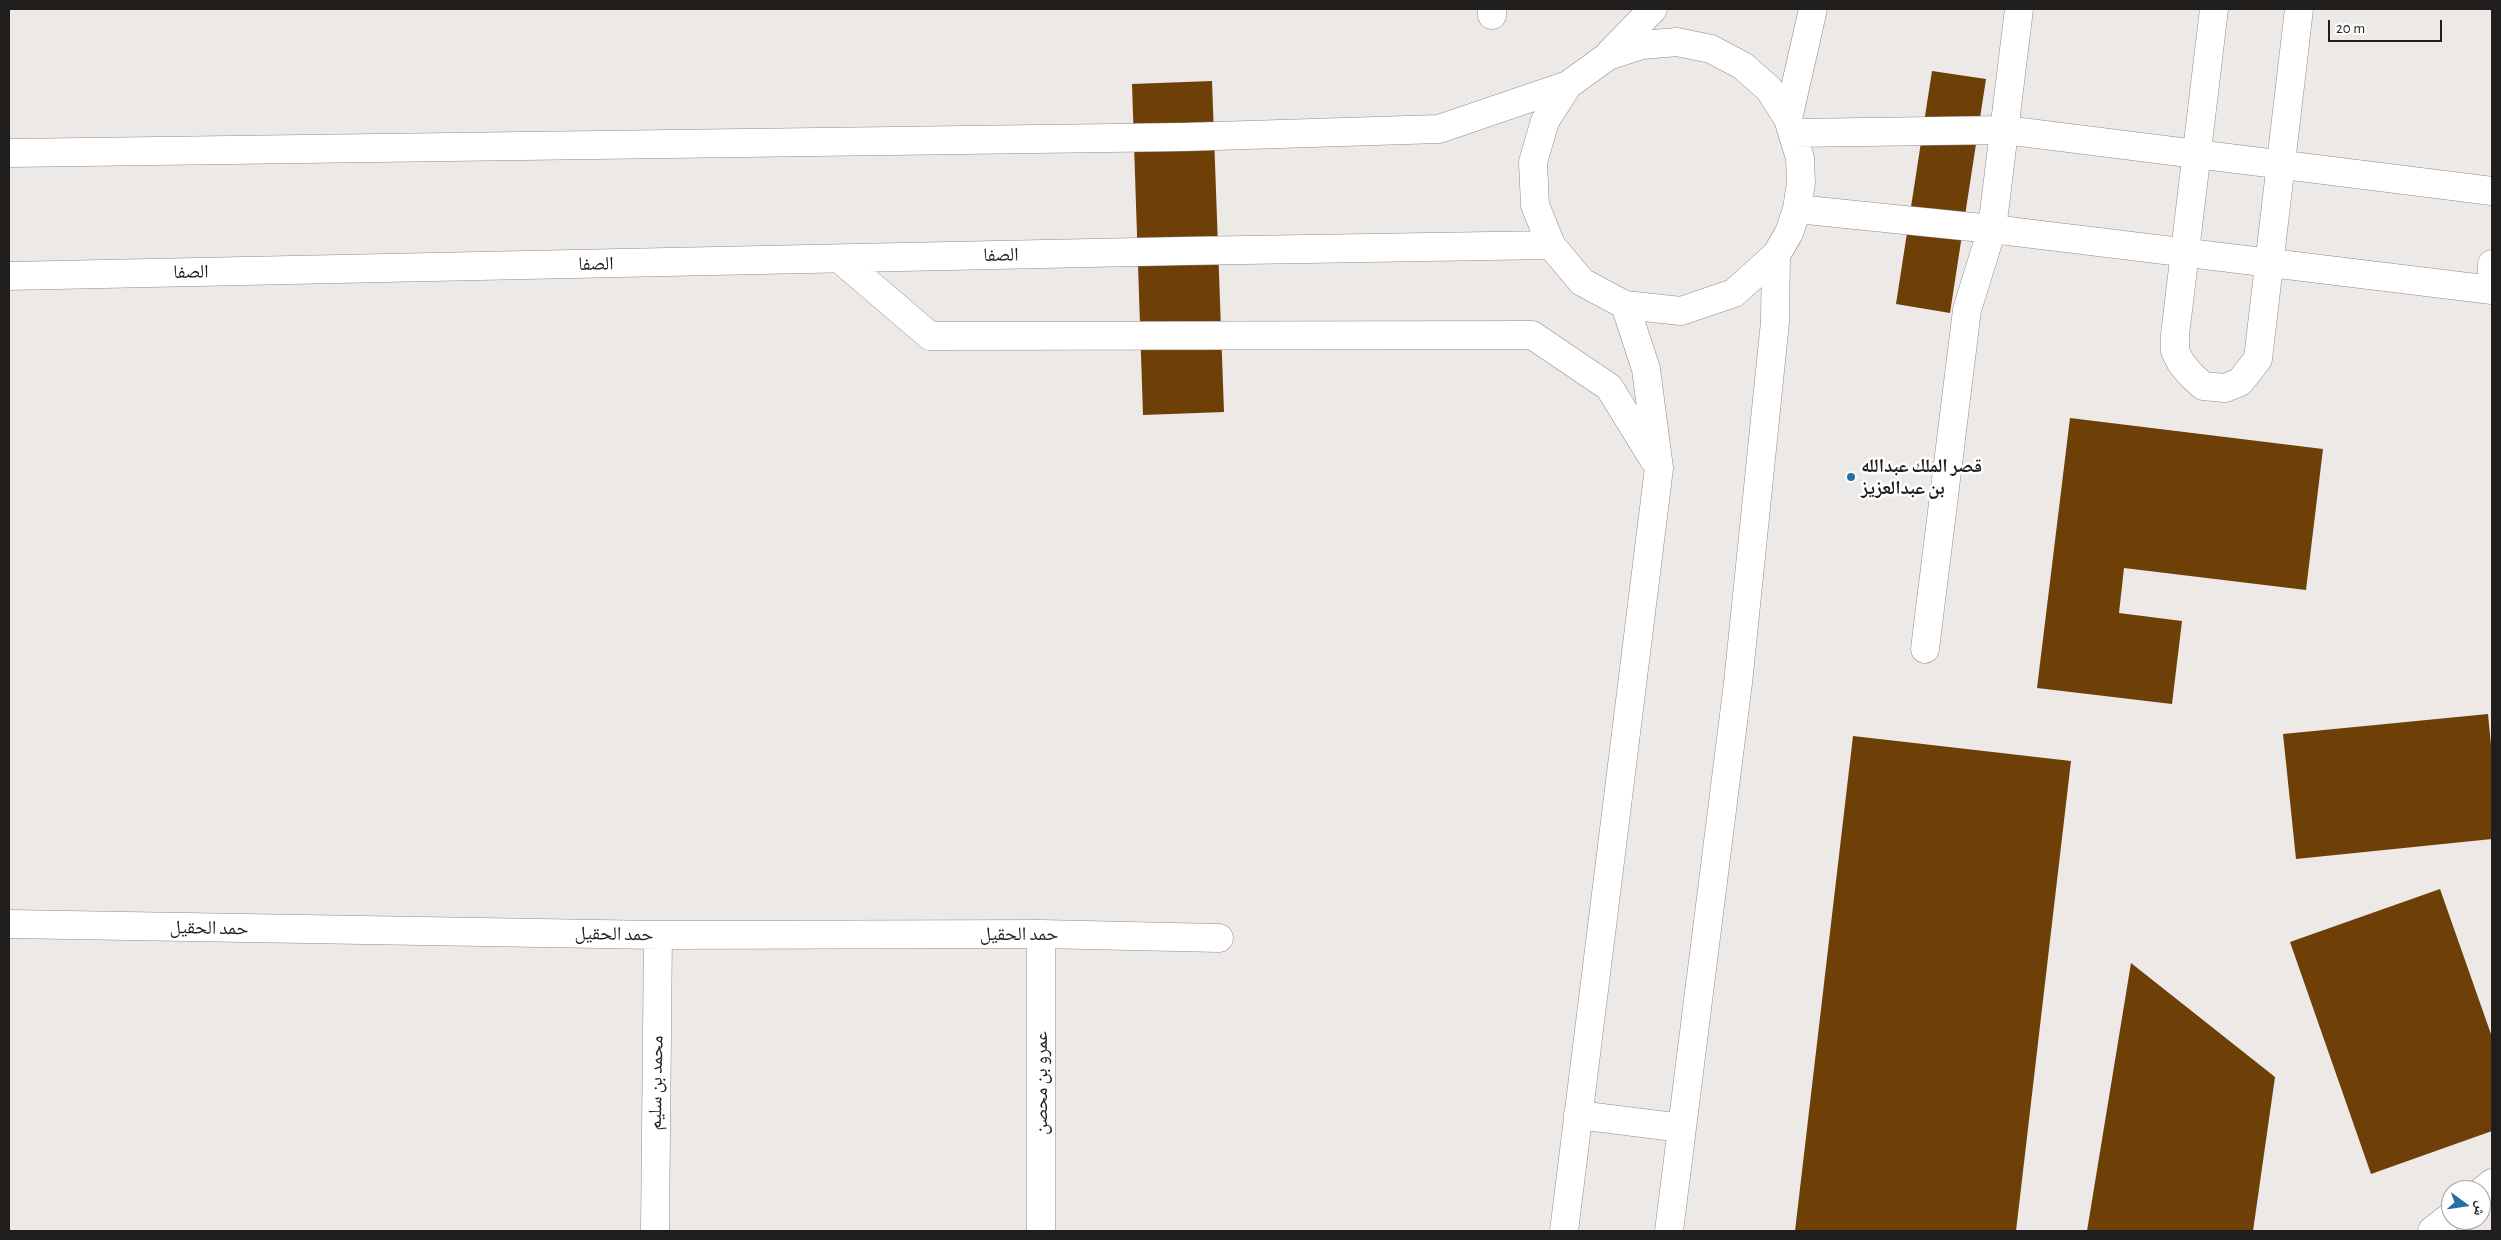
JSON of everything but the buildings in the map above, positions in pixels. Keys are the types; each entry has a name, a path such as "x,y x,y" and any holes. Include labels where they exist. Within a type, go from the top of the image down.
{"street":[{"path":"9,153 1184,136 1439,129 1568,85 1608,56 1653,9"},
{"path":"1791,126 1813,9"},
{"path":"1925,649 1967,310 1992,229 2019,9"},
{"path":"2214,9 2184,252 2175,350 2181,363 2203,386 2225,388 2240,382 2258,359 2299,9"},
{"path":"1568,85 1545,121 1533,162 1535,205 1551,245 1582,282 1625,306 1681,311 1734,294 1776,255 1789,233 1797,209 1800,167 1791,126 1769,89 1743,66 1711,50 1677,42 1642,45 1608,56"},
{"path":"1791,126 2005,130 2492,191"},
{"path":"1797,209 1992,229 2492,290"},
{"name":"الصفا","path":"9,276 1551,245"},
{"path":"1669,1231 1738,683 1775,322 1776,255"},
{"path":"840,259 930,336 1532,334 1609,388 1659,468"},
{"path":"2492,264 2492,283"},
{"path":"1564,1231 1659,468 1646,369 1625,306"},
{"name":"حمد الحقيل","path":"9,924 658,935 1041,934 1219,938"},
{"name":"عمرو بن محصن","path":"1041,934 1041,1231"},
{"name":"محمد بن سليم","path":"655,1231 658,935"},
{"path":"1578,1115 1682,1128"}],"place":[{"name":"قصر الملك عبدالله بن عبدالعزيز","path":"1851,477"}]}
